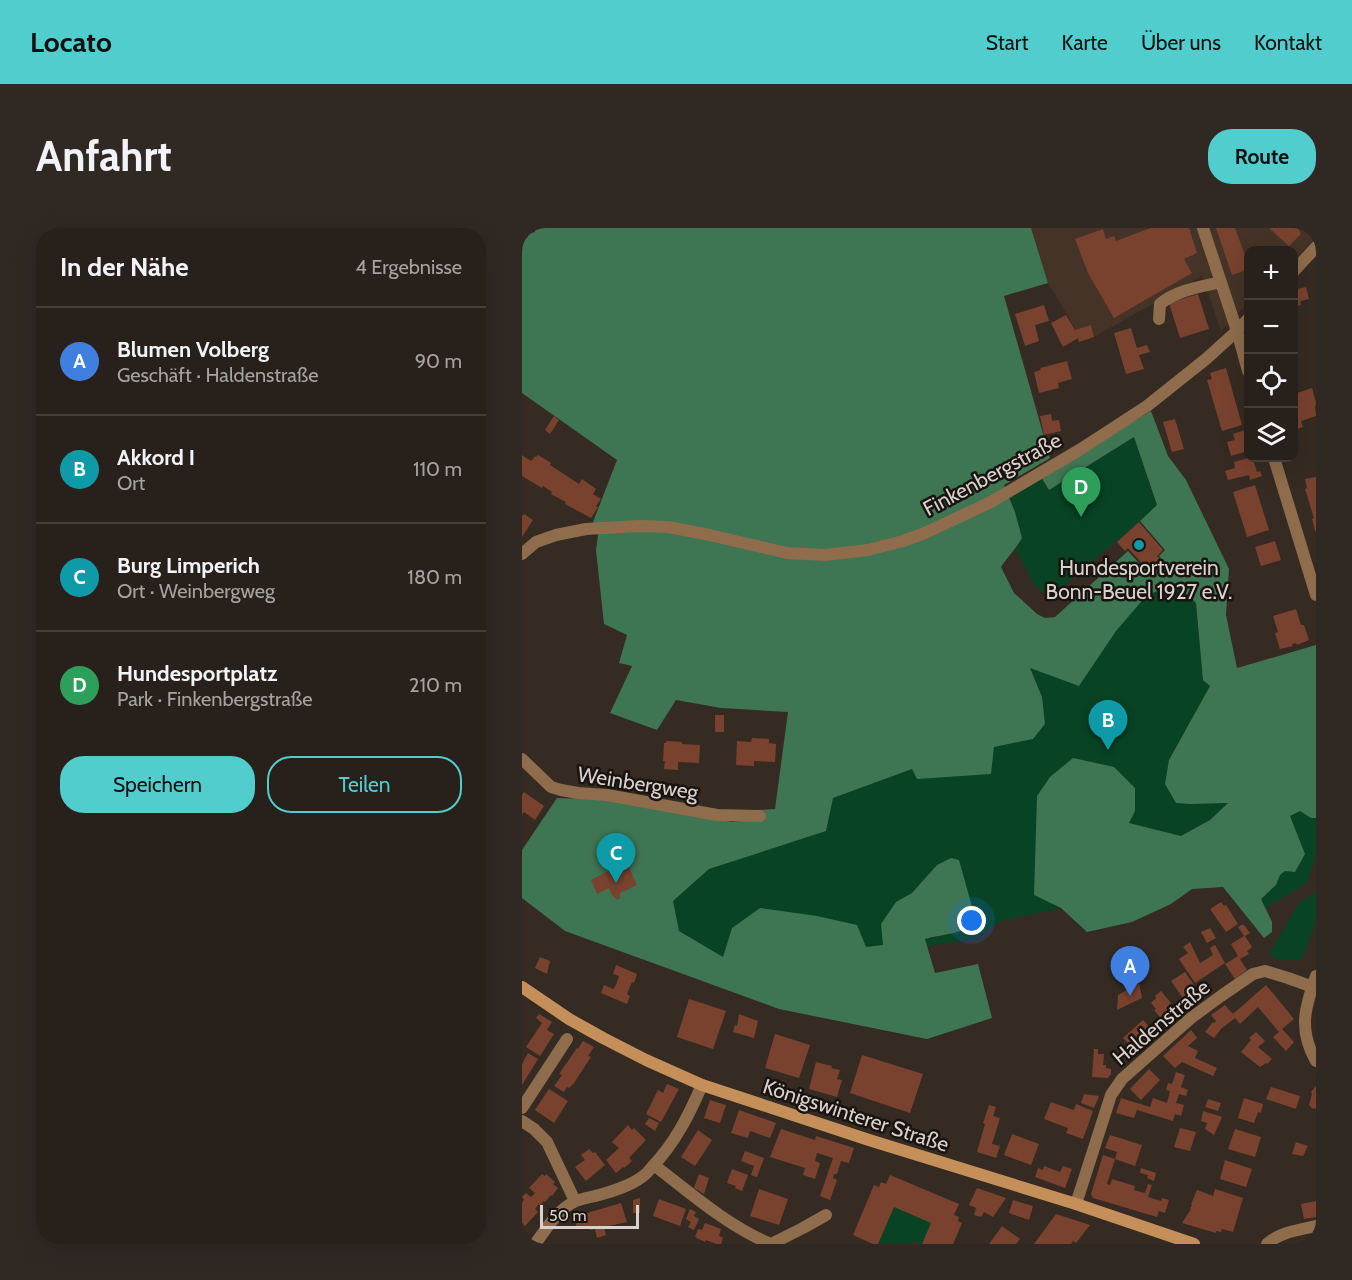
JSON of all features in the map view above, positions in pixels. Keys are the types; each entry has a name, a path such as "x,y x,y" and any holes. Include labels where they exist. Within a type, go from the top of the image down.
{"main road":[{"name":"Königswinterer Straße","path":"522,987 569,1019 603,1038 702,1085 1194,1244"}],"street":[{"path":"1203,228 1244,356"},
{"path":"1298,266 1316,247"},
{"path":"1159,320 1160,304 1166,299 1221,282"},
{"name":"Finkenbergstraße","path":"522,554 536,542 556,535 586,529 639,526 668,527 787,553 825,555 868,550 903,541 991,502 1081,449 1146,406 1206,359 1244,323"},
{"path":"1275,462 1315,591"},
{"name":"Weinbergweg","path":"522,759 551,787 561,790 607,795 717,815 760,816"},
{"name":"Haldenstraße","path":"1076,1204 1111,1095 1122,1079 1191,1018 1253,974 1265,971 1315,984"},
{"path":"1315,984 1305,1011 1305,1020 1309,1046 1316,1061"},
{"path":"522,1108 567,1039"},
{"path":"535,1244 552,1221 567,1206 575,1201 623,1187 642,1177 664,1154 682,1129 702,1085"},
{"path":"522,1121 547,1142 575,1201"},
{"path":"654,1165 693,1196 745,1232 771,1244 826,1215"},
{"path":"1267,1244 1283,1233 1316,1226"}],"shaded area":[{"path":"1031,228 1316,228 1316,237 1298,256 1298,246 1244,246 1244,307 1221,331 1202,276 1094,337 1079,342 1076,330 1048,283"}],"green space":[{"path":"534,228 1031,228 1048,283 1004,296 1050,458 1004,485 1022,538 1001,567 1014,593 1037,614 1045,618 1055,617 1128,551 1150,575 1165,563 1159,556 1165,550 1140,521 1157,505 1134,437 1049,490 1041,477 1151,411 1168,456 1186,480 1229,569 1226,615 1237,668 1316,645 1316,818 1311,818 1300,811 1290,816 1305,854 1295,872 1285,871 1280,875 1276,885 1261,899 1272,922 1272,932 1264,938 1223,887 1192,889 1171,904 1132,922 1087,932 1061,908 1034,895 1037,796 1050,777 1073,758 1114,767 1135,788 1135,811 1129,823 1181,836 1210,820 1228,803 1176,803 1165,784 1169,760 1210,686 1203,680 1196,603 1176,584 1147,595 1116,631 1079,686 1030,668 1042,697 1045,724 1033,739 994,747 991,774 917,779 912,769 833,798 826,831 709,869 673,901 679,931 723,957 732,928 760,908 817,916 857,925 866,947 883,945 881,924 896,902 912,893 937,865 951,858 959,860 976,921 959,932 925,939 935,973 978,964 992,1018 927,1039 779,1009 565,931 522,898 522,850 557,798 619,800 731,822 757,820 756,810 775,809 788,712 721,708 676,700 657,730 610,713 632,666 619,663 627,635 604,624 596,550 598,535 593,522 617,460 522,393 522,236 535,232"},
{"path":"1134,437 1157,506 1061,588 1048,596 1033,584 1016,550 1022,538 1010,497 1041,477 1049,490"},
{"path":"1176,584 1196,603 1203,679 1210,686 1169,760 1190,804 1229,802 1210,820 1181,836 1128,823 1135,811 1034,895 1061,908 1001,921 974,939 927,946 925,939 963,930 937,865 912,893 896,902 883,945 723,957 679,931 673,901 708,869 825,831 833,798 912,769 994,747 1042,697 1029,668 1116,630 1147,594"},
{"path":"1300,811 1311,818 1316,818 1316,854 1307,883 1266,908 1261,899 1276,885 1280,875 1285,871 1290,816"},
{"path":"1316,892 1316,921 1302,959 1278,960 1269,954 1299,903"},
{"path":"894,1207 931,1223 922,1244 878,1244"}],"building":[{"path":"1151,228 1189,228 1197,253 1184,259 1192,273 1114,318 1088,273 1075,239 1103,229 1106,239 1114,236 1116,241"},
{"path":"1216,228 1235,228 1244,252 1244,271 1232,275"},
{"path":"1269,228 1298,228 1301,234 1289,246"},
{"path":"1306,287 1309,299 1300,301 1301,305 1298,306 1298,293 1298,289"},
{"path":"1198,294 1209,329 1180,338 1169,303"},
{"path":"1044,305 1049,321 1035,325 1039,341 1025,346 1015,314"},
{"path":"1066,315 1075,330 1091,325 1094,337 1079,342 1078,338 1063,347 1051,323"},
{"path":"1131,328 1137,348 1147,345 1150,352 1139,355 1144,369 1126,374 1114,333"},
{"path":"1067,361 1072,379 1058,383 1059,388 1039,393 1034,372 1041,370 1040,368"},
{"path":"1226,368 1242,425 1222,431 1207,380 1212,379 1210,373"},
{"path":"1312,388 1316,403 1316,416 1301,421 1303,427 1298,429 1298,408 1298,393"},
{"path":"1051,414 1052,421 1059,420 1061,431 1044,435 1040,416"},
{"path":"554,416 559,420 550,434 545,430"},
{"path":"1175,419 1184,449 1172,452 1163,422"},
{"path":"1244,430 1244,452 1231,456 1227,442 1235,440 1233,434"},
{"path":"522,455 531,461 538,455 579,484 582,479 596,489 593,494 601,499 591,518 565,504 566,502 551,494 552,492 543,486 542,488 522,476"},
{"path":"1244,459 1244,462 1254,462 1257,472 1260,471 1262,476 1250,480 1249,475 1228,480 1225,471 1235,468 1234,462"},
{"path":"1316,477 1315,531 1312,519 1314,518 1305,489 1307,488 1305,479"},
{"path":"1255,485 1269,530 1247,537 1233,492"},
{"path":"524,514 533,520 522,537 522,516"},
{"name":"Hundesportverein Bonn-Beuel 1927 e.V.","path":"1139,522 1163,550 1157,556 1163,563 1151,573 1128,548 1125,551 1117,542"},
{"path":"1275,541 1281,560 1261,566 1255,547"},
{"path":"1296,609 1309,640 1280,649 1273,616"},
{"path":"715,715 724,715 724,732 715,732"},
{"path":"752,738 769,739 769,743 776,744 775,762 754,761 754,766 736,765 737,741 751,742"},
{"path":"666,741 700,745 699,763 678,762 678,770 664,769 664,743"},
{"path":"524,792 544,806 535,820 524,812 522,815"},
{"path":"628,865 637,885 620,893 620,898 617,900 609,888 597,894 591,880 610,870 612,873"},
{"path":"1221,902 1224,906 1226,905 1238,924 1226,932 1210,909"},
{"path":"1244,925 1250,933 1245,936 1252,947 1247,951 1249,954 1240,959 1247,970 1235,979 1225,964 1238,956 1231,944 1244,936 1238,927"},
{"path":"1210,928 1216,938 1207,943 1201,932"},
{"path":"1190,942 1200,963 1213,955 1210,948 1215,945 1225,963 1195,983 1179,959 1188,953 1183,947"},
{"path":"540,957 550,961 547,974 535,968"},
{"path":"616,965 637,974 627,994 630,996 627,1004 601,993 604,985 613,989 616,985 619,976 613,974"},
{"path":"1185,972 1201,995 1187,1004 1171,981"},
{"path":"1139,983 1142,998 1117,1010 1118,995"},
{"path":"1266,985 1294,1019 1282,1029 1294,1042 1286,1051 1273,1037 1279,1032 1258,1007 1240,1024 1235,1018 1214,1038 1205,1032 1216,1021 1211,1015 1225,1005 1233,1014"},
{"path":"1161,991 1177,1013 1165,1023 1151,1003"},
{"path":"689,999 726,1011 713,1049 677,1037"},
{"path":"539,1014 552,1022 547,1030 554,1034 540,1056 526,1047 542,1023 536,1018"},
{"path":"739,1014 758,1021 754,1038 733,1032 735,1025 737,1026"},
{"path":"1143,1020 1155,1033 1128,1058 1122,1052 1130,1045 1123,1038"},
{"path":"1191,1030 1197,1038 1188,1046 1198,1051 1195,1058 1217,1068 1213,1076 1182,1062 1175,1068 1163,1056"},
{"path":"1256,1032 1265,1041 1258,1047 1272,1059 1260,1067 1241,1052 1251,1040 1249,1038"},
{"path":"775,1034 810,1045 799,1078 765,1068"},
{"path":"583,1041 594,1047 588,1056 591,1057 574,1083 564,1092 554,1086 562,1075 559,1074"},
{"path":"1094,1049 1098,1049 1098,1054 1104,1054 1103,1065 1111,1069 1108,1078 1092,1077"},
{"path":"528,1053 538,1059 522,1085 522,1064"},
{"path":"862,1055 923,1074 910,1113 850,1093"},
{"path":"816,1062 840,1070 837,1079 842,1080 837,1097 809,1089"},
{"path":"1149,1069 1160,1080 1141,1100 1130,1089"},
{"path":"1176,1072 1185,1075 1181,1087 1188,1090 1186,1096 1179,1094 1176,1103 1184,1105 1181,1116 1175,1114 1173,1121 1137,1110 1134,1118 1116,1113 1121,1098 1150,1107 1153,1098 1167,1103 1170,1091 1166,1090 1168,1083 1172,1084"},
{"path":"667,1084 679,1089 661,1122 646,1114 658,1090 663,1093"},
{"path":"1316,1086 1316,1109 1313,1109 1309,1105 1311,1092"},
{"path":"1271,1087 1300,1096 1296,1109 1266,1099"},
{"path":"549,1089 568,1101 554,1123 535,1110"},
{"path":"1084,1094 1099,1096 1094,1108 1081,1103"},
{"path":"1244,1098 1263,1104 1261,1113 1258,1112 1254,1123 1238,1118"},
{"path":"1208,1099 1221,1103 1218,1111 1205,1107"},
{"path":"710,1100 726,1105 720,1123 704,1118"},
{"path":"1051,1102 1074,1110 1076,1104 1093,1111 1083,1139 1066,1133 1068,1128 1044,1119"},
{"path":"989,1105 996,1107 993,1116 1000,1118 992,1144 1000,1146 996,1158 977,1152"},
{"path":"739,1110 776,1123 770,1138 750,1131 748,1138 731,1133"},
{"path":"1203,1111 1222,1117 1214,1135 1205,1129 1207,1123 1201,1121"},
{"path":"649,1118 659,1123 655,1131 645,1124"},
{"path":"628,1125 646,1140 629,1158 632,1161 616,1173 606,1160 619,1148 612,1142"},
{"path":"1180,1128 1196,1132 1190,1151 1174,1147"},
{"path":"781,1129 815,1140 816,1136 854,1148 849,1163 841,1161 837,1174 834,1174 833,1178 837,1180 830,1200 820,1196 833,1158 817,1153 815,1161 820,1163 815,1179 803,1175 805,1168 770,1157"},
{"path":"1235,1129 1261,1137 1255,1157 1228,1149"},
{"path":"698,1130 712,1140 695,1166 681,1157"},
{"path":"1012,1134 1039,1144 1031,1165 1004,1155"},
{"path":"1110,1135 1142,1145 1135,1166 1115,1159 1117,1152 1105,1148"},
{"path":"1296,1142 1308,1146 1303,1156 1292,1154"},
{"path":"589,1149 595,1152 605,1165 586,1181 575,1167 585,1160 581,1155"},
{"path":"745,1151 764,1158 757,1177 751,1175 754,1166 741,1161"},
{"path":"1103,1155 1115,1159 1107,1184 1110,1185 1112,1179 1135,1186 1134,1190 1145,1193 1148,1184 1152,1185 1148,1197 1161,1201 1162,1198 1169,1200 1165,1213 1159,1211 1157,1217 1093,1198 1091,1194"},
{"path":"1225,1160 1252,1169 1246,1187 1220,1179"},
{"path":"1044,1166 1060,1172 1063,1166 1072,1169 1065,1188 1035,1177 1038,1168 1043,1170"},
{"path":"1141,1168 1156,1173 1154,1181 1147,1178 1148,1175 1140,1173"},
{"path":"732,1169 748,1175 742,1191 727,1183"},
{"path":"542,1174 545,1176 546,1174 558,1188 545,1202 539,1204 535,1209 538,1212 525,1226 522,1223 524,1200 522,1197 526,1193 531,1197 535,1193 529,1188"},
{"path":"699,1174 709,1178 704,1194 694,1188"},
{"path":"890,1175 959,1204 954,1215 959,1217 958,1221 962,1223 953,1244 922,1244 931,1223 894,1207 878,1244 853,1235 874,1185 879,1187 881,1182 886,1184"},
{"path":"977,1188 1006,1198 993,1217 984,1212 981,1217 974,1215 976,1208 969,1205"},
{"path":"759,1189 788,1199 779,1225 750,1216"},
{"path":"1215,1189 1243,1198 1233,1232 1222,1229 1221,1232 1216,1231 1216,1233 1182,1223 1191,1209 1197,1190 1213,1196"},
{"path":"640,1198 640,1213 633,1213 633,1200"},
{"path":"659,1199 686,1209 680,1226 653,1216"},
{"path":"1013,1200 1033,1206 1029,1220 1009,1213"},
{"path":"1316,1201 1316,1217 1304,1219 1301,1204"},
{"path":"621,1203 627,1222 604,1227 606,1235 597,1238 595,1229 590,1230 588,1226 577,1229 574,1217"},
{"path":"690,1209 696,1212 694,1216 699,1219 694,1230 688,1227 691,1222 686,1219"},
{"path":"1056,1214 1090,1225 1076,1243 1073,1241 1071,1244 1034,1244"},
{"path":"705,1223 721,1229 719,1236 723,1238 721,1244 706,1240 705,1242 695,1237 698,1229 702,1230"},
{"path":"1002,1226 1020,1239 1016,1244 989,1244"}],"tram line":[{"path":"522,1239 537,1244"}],"place":[{"name":"Hundesportplatz","path":"1081,517"},
{"name":"Hundesportverein Bonn-Beuel 1927 e.V.","path":"1139,545"},
{"name":"Akkord I","path":"1108,750"},
{"name":"Burg Limperich","path":"616,883"},
{"name":"Blumen Volberg","path":"1130,996"}]}
